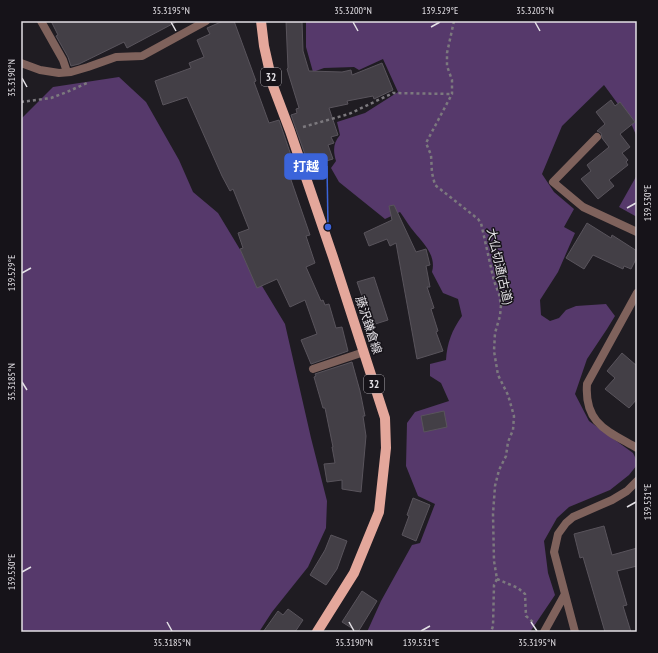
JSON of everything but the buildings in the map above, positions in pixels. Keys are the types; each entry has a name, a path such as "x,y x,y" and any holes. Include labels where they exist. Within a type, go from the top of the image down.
{"main road":[{"name":"藤沢鎌倉線","path":"261,21 264,46 273,86 334,257 384,418 386,448 379,512 354,573 317,632"}],"street":[{"path":"41,21 63,60 67,72"},
{"path":"21,63 40,70 59,73 88,68 116,57 142,56 206,21"},
{"path":"598,137 553,182 583,206 637,232"},
{"path":"637,293 587,384 586,393 588,406 593,417 603,428 637,448"},
{"path":"313,369 364,352"},
{"path":"575,632 554,552 558,534 566,523 573,517 612,500 627,491 637,481"},
{"path":"542,630 564,594"}],"path":[{"path":"290,131 349,114 393,93 452,94 452,80 447,66 447,53 454,21"},
{"name":"大仏切通(古道)","path":"452,94 426,142 431,155 434,185 478,219 481,223 501,305 500,316 495,333 494,351 498,376 508,395 514,416 513,430 508,442 506,456 499,470 495,486 493,514 494,561 497,579 494,585 493,626 491,632"},
{"path":"497,579 518,588 525,594 526,616 542,630"}],"shaded area":[{"path":"306,21 637,21 637,137 629,119 604,85 562,126 542,174 554,192 574,209 564,227 575,233 558,272 540,300 541,315 550,321 559,318 566,310 576,306 606,304 615,316 587,359 575,394 589,421 633,453 637,461 637,465 629,475 610,490 569,507 557,518 544,541 548,573 555,595 530,632 367,632 381,601 412,545 420,543 435,504 418,496 406,466 407,423 415,412 449,401 441,383 430,376 430,364 446,360 455,326 462,316 458,299 443,293 432,272 432,259 427,248 400,212 385,219 339,182 331,168 336,161 334,147 340,135 337,122 365,113 398,92 383,59 359,70 354,67 324,68 313,72 306,47"},
{"path":"119,77 146,102 179,160 193,192 218,213 285,324 327,501 326,528 308,567 272,612 259,632 21,632 21,119 53,87"},
{"path":"637,175 637,217 619,207"}],"place":[{"name":"打越","path":"328,227"}]}
